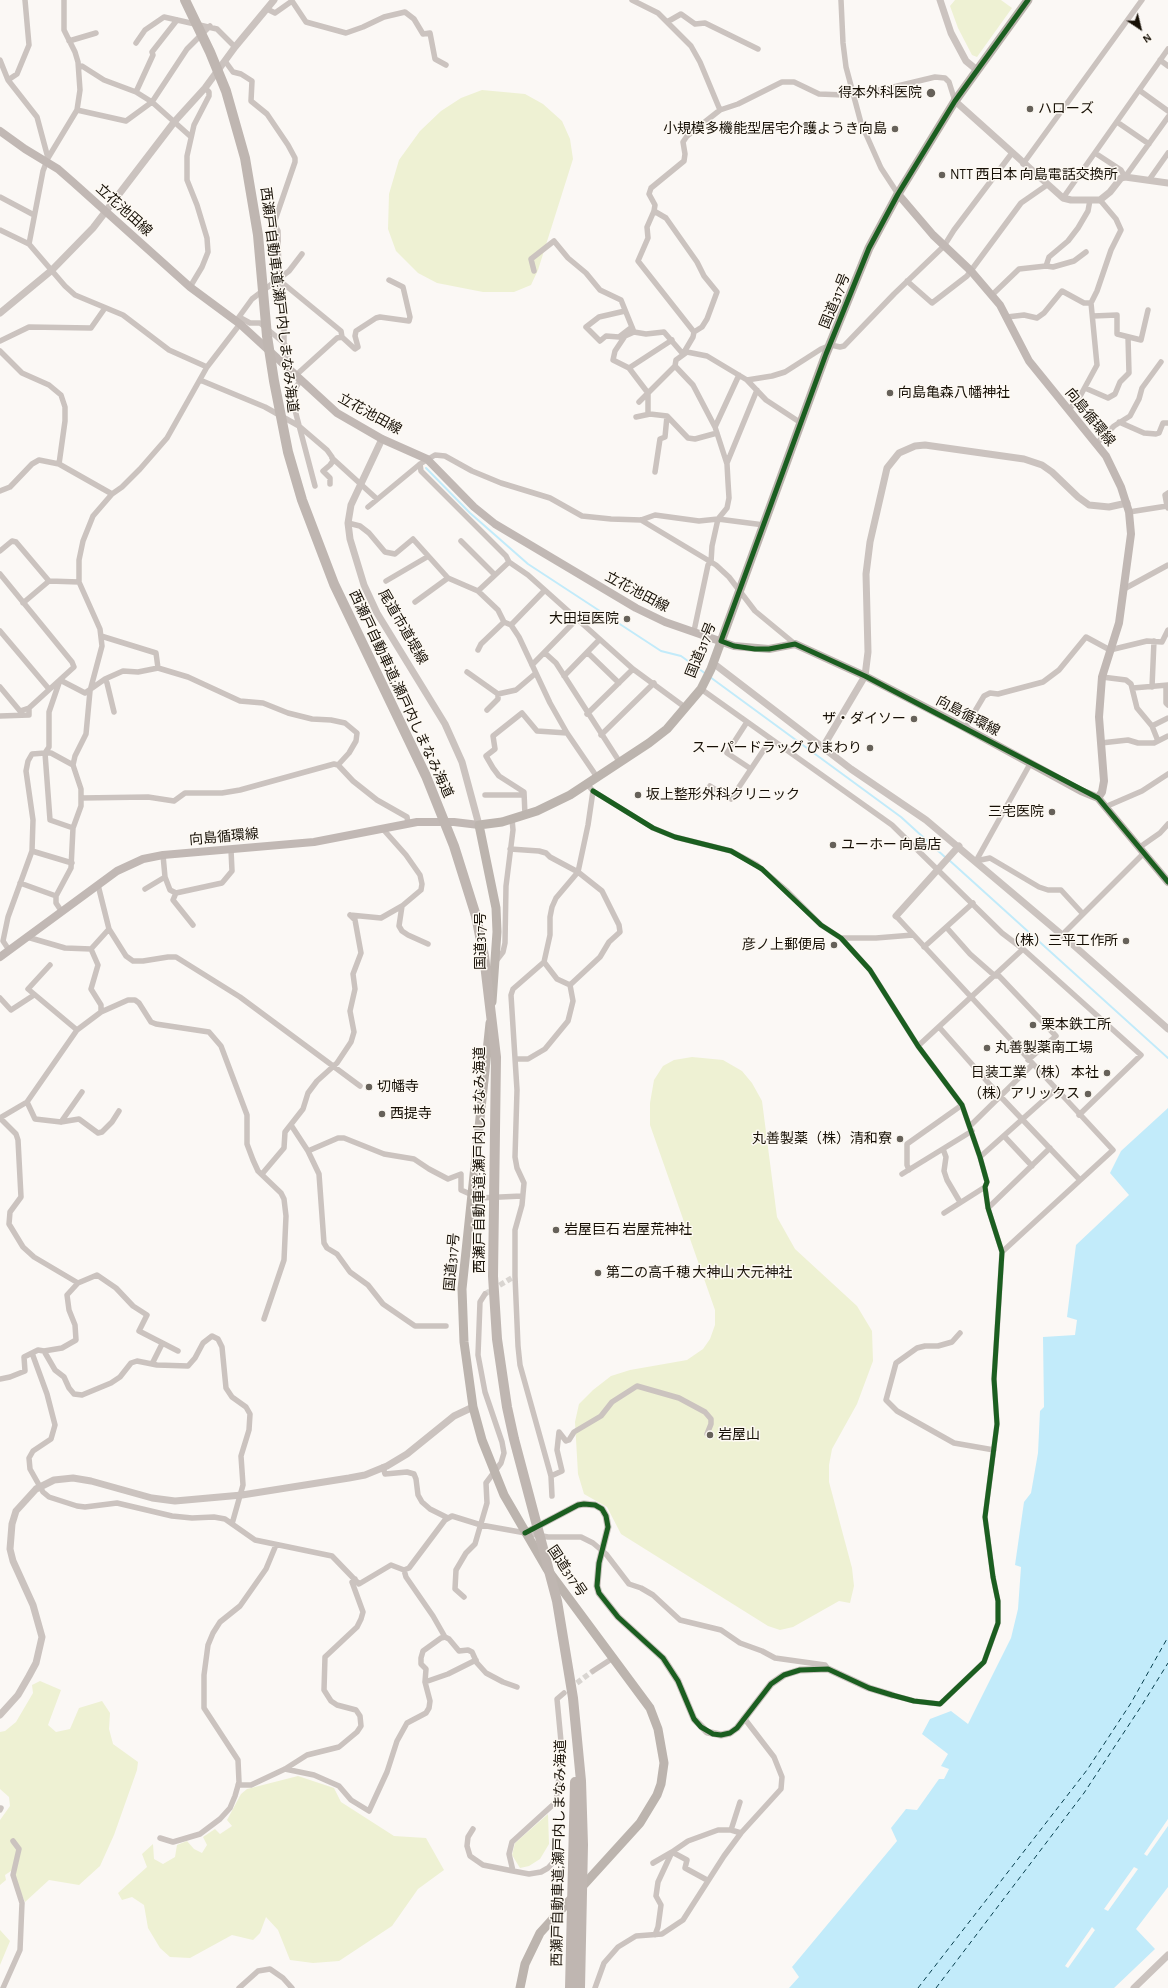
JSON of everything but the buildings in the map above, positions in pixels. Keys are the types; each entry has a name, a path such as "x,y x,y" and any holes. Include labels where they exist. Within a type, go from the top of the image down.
{"highway":[{"name":"西瀬戸自動車道;瀬戸内しまなみ海道","path":"185,0 210,52 226,91 245,158 258,235 267,336 274,381 288,452 302,500 334,584 414,749 439,807 454,846 476,916 486,970 496,1056 494,1305 501,1373 516,1446 557,1601 569,1668 575,1718 581,1781 583,1845 580,1988"},
{"name":"国道317号","path":"520,1988 525,1964 540,1933 640,1823 657,1795 661,1784 664,1764 658,1729 650,1708 547,1569 525,1533 504,1494 492,1467 473,1407 464,1342 462,1289 495,962 496,908 479,825 512,819 524,815 555,804 590,787 597,777 619,761 649,743 667,728 686,708 703,686 712,666 801,423 869,248 898,194 955,101 1028,0"},
{"name":"西瀬戸自動車道;瀬戸内しまなみ海道","path":"570,1988 575,1718"}],"main road":[{"name":"立花池田線","path":"0,131 25,149 48,160 190,287 238,321 281,364 337,413 424,461 474,507 495,524 636,608 665,622 721,640"},
{"name":"向島循環線","path":"898,194 944,246 971,271 992,295 1007,317 1029,361 1096,444 1113,469 1127,504 1131,534 1124,589 1119,623 1102,677 1099,717 1104,781 1102,792 1098,798"},
{"path":"721,640 734,646 755,649 769,649 795,644"},
{"name":"向島循環線","path":"795,644 865,676 1030,764 1098,798 1168,882"},
{"name":"向島循環線","path":"0,957 117,871 143,858 314,842 408,823 454,822 479,825"}],"street":[{"path":"8,80 17,74 28,45 25,0"},
{"path":"29,244 43,171 77,110 80,90 76,52 64,30 64,0"},
{"path":"0,313 52,270 93,228 175,121 205,88 234,47 274,0"},
{"path":"632,0 641,2 658,13 691,46 700,62 720,110"},
{"path":"841,0 842,43 861,123 872,151 898,194"},
{"path":"940,0 951,33 966,60 977,70"},
{"path":"1023,164 1142,0"},
{"path":"267,9 275,13 292,1 306,22 346,33 384,17 405,12 414,19 423,34 430,33 435,59 446,66"},
{"path":"667,22 681,14 695,24 705,23 758,49"},
{"path":"136,44 145,30 164,17 210,26 217,29 234,47"},
{"path":"136,92 153,55 152,52 177,20"},
{"path":"77,110 126,121 152,102 187,49 210,26"},
{"path":"69,41 96,33"},
{"path":"1063,198 1168,49"},
{"path":"0,60 8,80 37,117 48,160"},
{"path":"1160,60 1168,66"},
{"path":"225,61 233,72 242,74 252,81 251,101 267,114 288,145 295,162 274,224 278,239 279,280 284,343 288,353 281,364"},
{"path":"78,68 82,66 104,80 136,92 152,102 190,136"},
{"path":"694,332 638,261 648,238 647,227 655,206 649,194 651,188 684,161 685,154 683,142 687,136 720,110 738,104 782,82 794,82 819,94 854,95 935,77 944,78 949,82 955,101 1047,185 1063,198 1071,200 1100,200 1110,192 1121,178 1125,177 1168,117"},
{"path":"190,287 202,267 208,252 207,238 197,205 187,180 186,156 190,136 209,96 209,92 205,88"},
{"path":"1139,90 1168,111"},
{"path":"1117,122 1149,144"},
{"path":"747,380 772,376 785,372 831,345 840,348 844,346 907,281 944,246 954,230 1012,153"},
{"path":"1095,153 1121,170 1125,177"},
{"path":"1149,180 1168,153"},
{"path":"1125,177 1168,182"},
{"path":"907,281 932,303 967,276 1021,204 1047,185"},
{"path":"0,196 34,215"},
{"path":"1046,266 1049,257 1068,241 1078,228 1088,211 1090,200"},
{"path":"1068,410 1078,400 1096,365 1091,303 1097,291 1111,250 1121,230 1116,219 1100,200"},
{"path":"640,402 675,366 676,360 683,354 693,337 694,332 702,327 707,320 717,292 704,276 697,262 666,218 654,211"},
{"path":"0,230 29,244 65,286 75,295 123,315 169,350 207,367"},
{"path":"534,271 531,259 554,241 568,258 586,273 600,290 620,300 632,329"},
{"path":"992,295 1019,269 1046,266 1053,267 1074,261 1086,252"},
{"path":"62,912 56,903 56,896 71,868 73,828 81,806 82,798 73,765 75,756 86,734 90,690 99,660 101,636 97,622 79,582 79,560 83,541 93,516 112,494 140,469 168,438 207,367 252,299 289,271 302,254"},
{"path":"279,280 341,331 342,337 355,348 358,347 355,336 356,331 376,318 380,317 409,322 410,319 403,287 389,280"},
{"path":"1007,317 1024,315 1037,318 1044,313 1062,291 1084,303 1091,303"},
{"path":"0,341 29,327 91,328 105,308"},
{"path":"1093,316 1117,315 1117,334 1141,340 1148,310"},
{"path":"625,311 599,317 586,327 600,341 606,336 619,336 632,329 646,334 664,332 683,354"},
{"path":"238,321 260,324 284,343"},
{"path":"632,329 625,336 615,351 613,360 629,368 648,393 648,414"},
{"path":"315,486 291,395 297,378 326,347 337,338 342,337"},
{"path":"1084,388 1108,398 1115,394 1120,382 1129,373 1128,337"},
{"path":"629,368 672,340"},
{"path":"0,351 22,373 49,385 61,395 65,407 65,421 59,464"},
{"path":"683,354 687,352 706,356 739,375 747,380 775,407 801,423"},
{"path":"1096,444 1119,422 1130,416 1139,399 1142,388 1161,362"},
{"path":"675,366 693,385 716,430 727,464 729,498 727,508 718,519 712,546 711,562 708,565 694,631"},
{"path":"636,417 648,414 667,416 688,438 695,439 716,430 739,375"},
{"path":"200,380 265,407 299,426 327,450 332,457 377,499"},
{"path":"727,464 757,390"},
{"path":"655,472 660,439 665,437 667,416"},
{"path":"1119,422 1144,433 1156,434 1159,432 1162,423 1168,423"},
{"name":"尾道市道堤線","path":"382,439 360,483 351,505 348,523 350,539 364,585 390,637 445,724 462,762 479,825"},
{"path":"823,747 865,676 868,652 866,574 870,542 887,468 899,453 915,446 925,445 1024,459 1042,465 1052,472 1078,498 1089,505 1109,507 1127,504"},
{"path":"368,507 424,461 435,455 445,456 472,471 501,484 550,498 582,516 641,520 655,515 699,520 718,519 764,525"},
{"path":"330,484 330,478 323,471 330,465 332,457"},
{"path":"0,491 10,487 39,460 59,464 112,494"},
{"path":"424,461 421,471 506,556 509,562 528,575 576,620 634,670 654,683 686,708"},
{"path":"1129,512 1167,507 1165,495 1168,493"},
{"path":"641,520 711,562 729,577 755,610 795,644"},
{"path":"348,523 360,526 369,533 385,552 395,554 413,539 448,578 478,591 498,610 504,622 512,625 520,637 536,673 567,733 597,777"},
{"path":"0,551 12,540 16,542 49,581"},
{"path":"461,541 495,575"},
{"path":"386,581 427,556"},
{"path":"478,591 509,562"},
{"path":"1124,589 1168,565"},
{"path":"0,574 72,662 74,667 29,708 20,711 0,687"},
{"path":"415,602 448,578"},
{"path":"23,603 49,581 79,582"},
{"path":"512,625 544,591"},
{"path":"532,664 545,653 576,620"},
{"path":"478,650 481,644 504,622"},
{"path":"0,630 49,689"},
{"path":"965,728 984,696 998,694 1043,682 1059,670 1086,637 1110,650 1147,641 1162,642 1168,630"},
{"path":"101,636 156,653 158,668"},
{"path":"564,676 599,640"},
{"path":"1152,687 1154,641"},
{"path":"588,652 619,683"},
{"path":"545,653 556,663 587,714 619,761"},
{"path":"712,666 851,769 926,820 957,849 976,861 1062,935 1168,1029"},
{"path":"60,680 85,693 104,680 123,671 138,672 158,668 188,677 240,701 263,703 288,713 312,719 331,720 345,723 357,733 356,741 349,753 338,766"},
{"path":"587,714 634,670"},
{"path":"467,672 498,694 516,690 536,673"},
{"path":"1102,677 1126,680 1131,684 1137,708 1152,726 1158,741"},
{"path":"60,680 49,712 48,747 45,752 50,820 73,828"},
{"path":"104,680 107,683 114,712"},
{"path":"602,735 654,683"},
{"path":"703,686 770,739 892,825 1002,932 1141,1055 1079,1115"},
{"path":"1133,688 1167,686 1166,703 1168,705"},
{"path":"487,710 498,699 498,694"},
{"path":"0,716 29,715 29,708"},
{"path":"524,815 524,792 499,776 486,756 495,749 493,736 522,713 536,731 567,733"},
{"path":"1152,726 1168,718"},
{"path":"747,722 727,753 751,769"},
{"path":"1101,743 1128,740 1138,743 1154,743 1168,736"},
{"path":"710,786 731,799 770,739"},
{"path":"9,950 3,941 8,917 32,852 33,820 26,770 28,761 32,754 45,752 51,753 73,765"},
{"path":"82,798 148,797 174,801 185,793 222,793 240,790 323,765 334,764 338,766 353,782 377,800 406,816 408,823"},
{"path":"976,861 1030,764"},
{"path":"1105,807 1142,791 1168,774"},
{"path":"552,1496 551,1476 520,1365 515,1276 515,1230 522,1205 524,1183 517,1168 515,1157 517,1090 511,995 513,989 544,962 550,935 550,917 552,907 556,898 578,872 588,825 590,787"},
{"path":"32,1353 47,1394 55,1425 52,1439 34,1451 29,1458 30,1469 49,1497 85,1507 117,1503 172,1516 192,1518 214,1517 225,1519 255,1540 332,1556 359,1584 391,1565 404,1570 409,1568 448,1518 452,1516 481,1525 548,1537 581,1537 606,1554 629,1584 641,1588 653,1596 680,1620 721,1630 740,1643 762,1651 775,1658 825,1665 828,1669 869,1688 914,1701 940,1704 984,1662 998,1623 998,1601 993,1577 985,1516 997,1424 994,1379 1002,1252 988,1208 985,1187 987,1182 971,1128 962,1105 918,1046 870,970 841,938 821,925 786,890 757,865 731,851 675,836 653,828 590,787"},
{"path":"485,795 524,795"},
{"path":"495,962 503,952 505,943 506,886 513,830 512,819"},
{"path":"1062,935 1168,824"},
{"path":"262,1174 284,1148 285,1132 303,1109 308,1093 317,1081 334,1066 351,1042 354,1032 350,1011 355,989 353,974 362,953 355,920 350,915 381,918 402,906 421,890 420,875 406,854 382,828"},
{"path":"510,849 539,851 578,872 602,891 614,912 620,932 609,942 600,957 570,985"},
{"path":"957,849 896,916 1112,1150 1002,1252"},
{"path":"163,855 165,877 170,890 176,892 222,884 232,871 231,850"},
{"path":"32,852 72,863"},
{"path":"976,861 990,858 1039,886 1048,890 1061,890 1083,914"},
{"path":"145,889 165,877"},
{"path":"20,883 56,896"},
{"path":"98,885 109,930 126,956 133,960 143,961 176,957 240,997 360,1086"},
{"path":"176,892 173,900 193,925"},
{"path":"924,947 947,928 973,903"},
{"path":"402,906 399,926 402,931 428,944"},
{"path":"902,1174 943,1149 971,1128 1030,1062 1056,1036 999,976 995,976 970,954 947,928"},
{"path":"26,937 65,948 91,949 109,930"},
{"path":"841,938 876,938 913,935"},
{"path":"91,949 98,965 91,989 102,1005 101,1012"},
{"path":"918,1046 1023,949"},
{"path":"544,962 557,979 570,985"},
{"path":"50,965 28,989 77,1030"},
{"path":"516,1059 528,1059 545,1049 568,1021 573,1001 570,985"},
{"path":"0,998 11,1010 34,995"},
{"path":"78,1283 34,1257 23,1247 9,1224 10,1212 21,1197 18,1140 16,1134 0,1118 27,1102 77,1030 101,1012 128,1000 135,1000 139,1003 151,1022 209,1032 217,1039 247,1114 247,1144 258,1171 281,1193 286,1216 284,1260 264,1319"},
{"path":"939,1027 1000,1096 1080,1180"},
{"path":"980,1157 1055,1090"},
{"path":"61,1122 82,1092"},
{"path":"27,1102 35,1120 61,1122 79,1119 98,1133 102,1132 112,1122 119,1111"},
{"path":"909,1170 907,1166 907,1144 962,1105"},
{"path":"291,1125 308,1151 319,1174 324,1243 327,1248 337,1254 350,1272 368,1285 383,1304 415,1326 446,1326"},
{"path":"1004,1136 1032,1166"},
{"path":"308,1151 338,1138 344,1138 384,1154 414,1159 448,1179 461,1174 461,1190 479,1198 522,1196"},
{"path":"988,1208 1050,1148"},
{"path":"943,1149 946,1157 944,1171 947,1180 960,1202"},
{"path":"944,1213 985,1187"},
{"path":"0,1378 10,1377 25,1371 24,1358 38,1350 44,1351 62,1348 76,1340 76,1325 69,1310 67,1295 78,1283 97,1275 116,1288 133,1306 147,1314 139,1331 178,1351"},
{"path":"464,1597 454,1589 456,1570 466,1553 474,1544 487,1502 486,1483 501,1462 504,1452 485,1392 478,1355 480,1302 485,1294"},
{"path":"960,1333 952,1342 938,1346 916,1348 896,1363 886,1400 897,1411 954,1443 994,1450"},
{"path":"44,1351 55,1370 64,1377 69,1388 74,1394 82,1395 111,1383 120,1377 131,1363 137,1361 152,1364 188,1366 195,1358 203,1343 212,1336 218,1339 222,1347 226,1388 229,1394 246,1407 250,1414 249,1430 241,1456 243,1485 242,1495 232,1524"},
{"path":"152,1364 162,1344"},
{"path":"551,1476 562,1471 557,1450 559,1432 566,1441 569,1440 574,1432 601,1416 612,1402 637,1386 679,1398 705,1412 711,1419 711,1424 707,1434"},
{"path":"0,1715 18,1694 29,1676 36,1662 42,1638 33,1605 12,1561 10,1535 16,1511 36,1488 54,1480 72,1478 91,1480 152,1498 175,1501 242,1495 360,1476 383,1468 407,1454 454,1416 473,1407"},
{"path":"383,1468 385,1474 407,1472 414,1474 418,1495 422,1502 430,1509 448,1518"},
{"path":"525,1533 578,1505 594,1505 602,1509 606,1516 608,1526 597,1578 599,1593 618,1616 663,1658 678,1681 694,1719 706,1732 721,1735 730,1733 737,1728 765,1689 778,1679 800,1670 828,1669"},
{"path":"160,1838 173,1842 200,1834 210,1827 230,1808 238,1785 238,1760 204,1708 204,1674 208,1645 220,1622 240,1606 266,1569 276,1545"},
{"path":"404,1570 406,1577 433,1616 445,1637 449,1639 459,1651 468,1650 472,1652 486,1673 503,1682 517,1686"},
{"path":"238,1785 251,1785 286,1769 307,1755 339,1748 357,1732 361,1726 360,1716 356,1710 331,1701 324,1690 324,1657 357,1627 361,1620 363,1612 352,1582 355,1579"},
{"path":"286,1769 314,1774 339,1786 351,1800 369,1811 387,1772 397,1741 408,1723 426,1713 429,1708 430,1701 425,1682 426,1669 422,1664 421,1658 423,1650 445,1637"},
{"path":"593,1671 613,1658"},
{"path":"425,1682 448,1674 476,1660"},
{"path":"513,1871 509,1854 512,1842 556,1802 562,1752 557,1699 564,1693"},
{"path":"595,1988 607,1958 618,1946 636,1936 655,1935 667,1931 684,1920 707,1880 741,1833 781,1789 782,1782 780,1771 774,1757 744,1718"},
{"path":"730,1830 740,1802"},
{"path":"473,1828 468,1837 467,1846 470,1856 483,1865 529,1874 541,1872 548,1868 557,1858"},
{"path":"653,1863 688,1841 718,1830 730,1830 741,1833"},
{"path":"3,1988 20,1950 22,1903 12,1875 19,1849 14,1841"},
{"path":"672,1852 687,1860 686,1868 707,1880"},
{"path":"655,1935 658,1927 661,1905 656,1896 658,1882 672,1852"},
{"path":"1134,1988 1168,1955"},
{"path":"239,1988 258,1971 270,1969 283,1978 292,1988"}],"green space":[{"path":"955,0 1001,0 1012,8 977,57 972,55 958,28 950,6"},
{"path":"482,90 525,94 543,104 562,121 570,139 573,159 538,270 531,285 514,292 483,292 437,283 418,273 396,251 388,229 389,194 399,160 420,131 441,111 461,98"},
{"path":"692,1057 723,1060 742,1071 752,1083 762,1101 777,1217 795,1249 857,1306 872,1331 873,1361 857,1404 832,1449 829,1465 829,1482 852,1568 854,1586 850,1603 839,1601 793,1627 780,1630 768,1626 621,1534 607,1507 584,1494 578,1474 575,1422 579,1404 593,1390 611,1376 630,1370 687,1360 703,1349 710,1339 715,1325 715,1310 650,1125 650,1103 654,1080 663,1066 674,1060"},
{"path":"40,1681 61,1690 48,1725 56,1732 70,1729 79,1708 102,1701 110,1713 109,1729 113,1744 138,1762 137,1770 114,1835 100,1866 79,1885 49,1880 25,1902 11,1871 5,1875 6,1880 0,1885 0,1820 10,1806 9,1797 0,1789 0,1732 5,1731 16,1722 33,1693 32,1685"},
{"path":"298,1776 334,1788 341,1802 394,1836 426,1838 444,1870 418,1889 392,1926 339,1961 313,1963 290,1960 278,1930 266,1917 260,1933 253,1940 232,1935 190,1958 170,1957 160,1948 148,1928 144,1905 132,1897 122,1900 118,1893 147,1867 142,1854 153,1844 154,1859 163,1864 175,1857 177,1845 187,1841 194,1849 202,1853 207,1845 203,1837 215,1829 220,1834 232,1826 227,1820 241,1794 247,1789"},
{"path":"548,1814 549,1844 540,1859 529,1866 520,1868 512,1855 515,1843"},
{"path":"0,1930 10,1941 0,1965"}],"water":[{"path":"1168,1108 1168,1887 1136,1929 1155,1949 1114,1988 789,1988 799,1977 792,1967 897,1841 891,1828 906,1809 917,1810 939,1779 944,1779 949,1769 941,1766 948,1754 922,1734 930,1719 951,1711 968,1724 1011,1638 1018,1609 1021,1567 1015,1565 1024,1502 1031,1493 1038,1453 1040,1411 1044,1407 1043,1337 1075,1335 1077,1320 1067,1317 1076,1245 1129,1195 1110,1173 1121,1151"}],"pier":[{"path":"1168,1819 1168,1826 1147,1856 1144,1854"},
{"path":"1134,1867 1138,1869 1108,1911 1104,1909"},
{"path":"1092,1927 1095,1930 1068,1968 1065,1966"}],"waterway":[{"path":"426,468 470,513 528,564 661,651 681,656 706,674"},
{"path":"710,677 901,817 946,858"},
{"path":"949,860 1168,1058"}],"ferry route":[{"path":"918,1988 1087,1770 1131,1703 1168,1637"},
{"path":"936,1988 1084,1793 1168,1663"}],"tunnel":[{"path":"485,1294 515,1276"},
{"path":"570,1688 593,1671"}],"cycle path":[{"path":"1028,0 955,101 898,194 869,248 826,354 721,641 734,646 755,649 769,649 795,644 865,676 1098,798 1168,882"},
{"path":"525,1533 578,1505 595,1505 602,1509 606,1516 608,1527 599,1563 597,1586 599,1593 618,1617 663,1658 678,1681 694,1719 701,1727 713,1734 721,1735 730,1733 737,1728 771,1684 784,1675 800,1670 828,1669 869,1688 914,1701 940,1704 984,1662 998,1623 998,1601 993,1577 985,1517 997,1424 994,1379 1002,1252 988,1208 985,1187 987,1182 962,1105 918,1046 870,970 841,938 821,925 762,869 731,851 675,837 653,828 593,791"}],"place":[{"name":"得本外科医院","path":"931,93"},
{"name":"ハローズ","path":"1030,109"},
{"name":"小規模多機能型居宅介護ようき向島","path":"895,129"},
{"name":"NTT 西日本 向島電話交換所","path":"942,175"},
{"name":"向島亀森八幡神社","path":"890,393"},
{"name":"大田垣医院","path":"627,619"},
{"name":"ザ・ダイソー","path":"914,719"},
{"name":"スーパードラッグ ひまわり","path":"870,748"},
{"name":"坂上整形外科クリニック","path":"638,795"},
{"name":"三宅医院","path":"1052,812"},
{"name":"ユーホー 向島店","path":"833,845"},
{"name":"（株）三平工作所","path":"1126,941"},
{"name":"彦ノ上郵便局","path":"834,945"},
{"name":"栗本鉄工所","path":"1033,1025"},
{"name":"丸善製薬南工場","path":"987,1048"},
{"name":"日装工業（株） 本社","path":"1107,1073"},
{"name":"切幡寺","path":"369,1087"},
{"name":"（株）アリックス","path":"1088,1094"},
{"name":"西提寺","path":"382,1114"},
{"name":"丸善製薬（株）清和寮","path":"900,1139"},
{"name":"岩屋巨石 岩屋荒神社","path":"556,1230"},
{"name":"第二の高千穂 大神山 大元神社","path":"598,1273"},
{"name":"岩屋山","path":"710,1435"}]}
